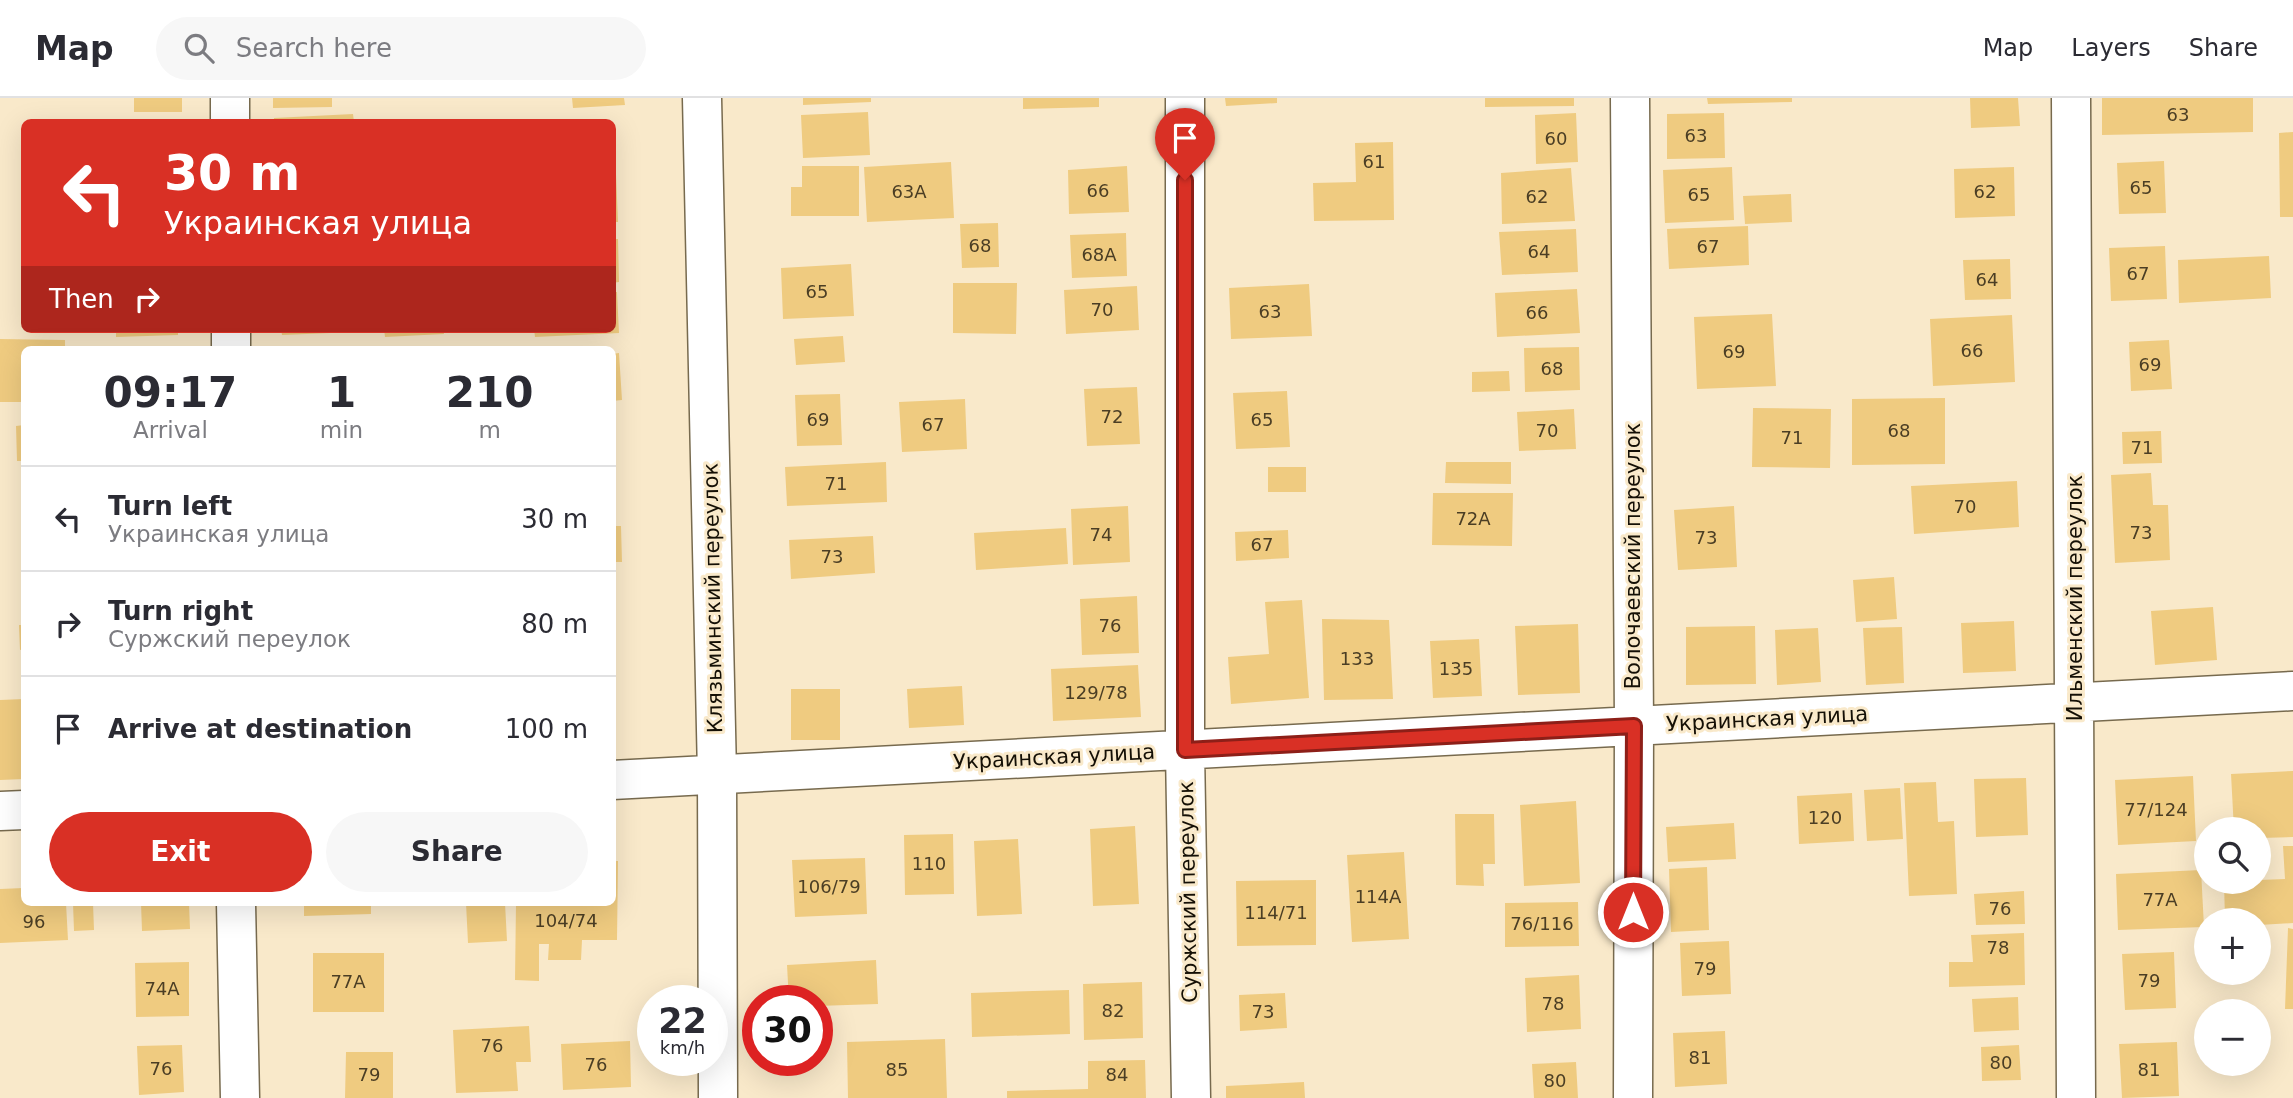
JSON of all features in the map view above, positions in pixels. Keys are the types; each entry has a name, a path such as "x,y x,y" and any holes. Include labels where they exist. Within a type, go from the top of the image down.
{"street":[{"path":"230,98 230,119"},
{"name":"Клязьминский переулок","path":"702,98 717,774 718,1098"},
{"name":"Суржский переулок","path":"1185,98 1185,750 1191,1098"},
{"name":"Волочаевский переулок","path":"1630,98 1634,726 1633,1098"},
{"name":"Ильменский переулок","path":"2071,98 2076,1098"},
{"name":"Украинская улица","path":"616,780 2293,691"},
{"path":"0,811 21,810"},
{"path":"236,906 240,1098"}],"building":[{"path":"134,98 182,98 182,112 134,112"},
{"path":"273,98 332,98 332,107 273,108"},
{"path":"572,98 624,98 625,105 573,108"},
{"path":"803,98 871,98 871,102 803,105"},
{"path":"1023,98 1099,98 1099,107 1023,109"},
{"path":"1225,98 1277,98 1277,103 1226,106"},
{"path":"1485,98 1574,98 1574,106 1485,107"},
{"path":"1707,98 1792,98 1792,102 1708,104"},
{"path":"1970,98 2018,98 2020,126 1971,128"},
{"path":"2102,98 2253,98 2253,132 2102,135"},
{"path":"868,112 870,155 803,158 801,115"},
{"path":"1576,113 1578,162 1536,164 1535,115"},
{"path":"1724,113 1725,158 1667,159 1667,114"},
{"path":"353,114 354,119 274,119"},
{"path":"2293,132 2293,217 2280,217 2279,133"},
{"path":"1393,142 1394,220 1314,221 1313,183 1356,182 1355,143"},
{"path":"2164,161 2166,213 2119,214 2117,163"},
{"path":"951,162 954,218 867,222 864,167"},
{"path":"802,166 859,166 859,216 791,216 791,187 802,187"},
{"path":"1127,166 1129,212 1069,214 1068,170"},
{"path":"1732,167 1734,220 1665,223 1663,170"},
{"path":"2014,167 2015,216 1955,218 1954,169"},
{"path":"1571,168 1575,221 1502,224 1501,173"},
{"path":"616,174 618,222 616,222"},
{"path":"1791,194 1792,222 1745,224 1743,196"},
{"path":"998,223 999,267 962,268 960,224"},
{"path":"1748,226 1749,265 1669,269 1667,229"},
{"path":"1576,229 1578,272 1502,275 1499,232"},
{"path":"1126,233 1127,276 1072,278 1070,235"},
{"path":"616,239 618,239 619,282 616,282"},
{"path":"2165,246 2167,299 2111,301 2109,248"},
{"path":"2269,256 2271,298 2179,303 2178,260"},
{"path":"2010,259 2011,299 1965,300 1963,260"},
{"path":"851,264 854,316 783,319 781,268"},
{"path":"953,283 1017,283 1016,334 953,333"},
{"path":"1309,284 1312,336 1231,339 1229,288"},
{"path":"1137,286 1139,330 1066,334 1064,290"},
{"path":"1577,289 1580,333 1497,337 1495,293"},
{"path":"617,292 619,333 535,337 534,333 616,333"},
{"path":"1772,314 1776,386 1697,389 1694,317"},
{"path":"2012,315 2015,382 1933,386 1930,319"},
{"path":"116,333 178,333 178,335 116,337"},
{"path":"282,333 331,333 282,335"},
{"path":"384,333 444,334 385,337"},
{"path":"843,336 845,362 796,365 794,339"},
{"path":"0,339 65,340 65,346 21,346 21,402 0,402"},
{"path":"2169,340 2172,389 2131,391 2129,342"},
{"path":"1579,347 1580,390 1525,392 1524,348"},
{"path":"616,353 619,353 622,400 616,401"},
{"path":"1509,371 1510,391 1472,392 1472,372"},
{"path":"1137,387 1140,444 1087,446 1084,389"},
{"path":"1287,391 1290,447 1236,449 1233,393"},
{"path":"840,394 842,445 797,446 795,395"},
{"path":"1945,398 1945,464 1852,465 1852,399"},
{"path":"965,399 967,449 902,452 899,402"},
{"path":"1753,408 1831,409 1830,468 1752,467"},
{"path":"1574,409 1576,449 1519,451 1517,412"},
{"path":"21,425 21,461 17,461 16,426"},
{"path":"2161,431 2162,463 2123,464 2122,432"},
{"path":"886,462 887,502 787,506 785,467"},
{"path":"1446,462 1511,462 1511,484 1445,483"},
{"path":"1268,467 1306,467 1306,492 1268,492"},
{"path":"2151,473 2153,505 2168,505 2170,560 2115,563 2111,475"},
{"path":"2017,481 2019,527 1914,534 1911,486"},
{"path":"1433,493 1513,493 1512,546 1432,545"},
{"path":"1128,506 1130,562 1073,565 1071,509"},
{"path":"1734,506 1737,567 1678,570 1674,510"},
{"path":"616,526 621,526 622,562 616,562"},
{"path":"1066,528 1068,564 976,570 974,533"},
{"path":"1288,530 1289,558 1236,561 1235,532"},
{"path":"873,536 875,573 791,579 789,540"},
{"path":"1894,577 1897,619 1856,622 1853,580"},
{"path":"1137,596 1139,653 1082,655 1080,599"},
{"path":"1302,600 1309,698 1231,704 1228,657 1269,654 1265,602"},
{"path":"2213,607 2217,660 2155,665 2151,611"},
{"path":"1322,619 1389,620 1393,699 1324,700"},
{"path":"2014,621 2016,671 1963,673 1961,623"},
{"path":"1578,624 1580,693 1518,695 1515,626"},
{"path":"19,625 21,625 21,650"},
{"path":"1755,626 1756,684 1686,685 1686,627"},
{"path":"1902,627 1904,683 1866,685 1863,628"},
{"path":"1818,628 1821,682 1777,685 1775,630"},
{"path":"1479,639 1482,696 1433,698 1430,641"},
{"path":"1138,665 1141,717 1053,721 1051,669"},
{"path":"962,686 964,725 909,728 907,689"},
{"path":"791,689 840,689 840,740 791,740"},
{"path":"21,699 21,779 0,780 0,700"},
{"path":"2293,771 2293,837 2271,838 2271,817 2233,817 2231,774"},
{"path":"2193,776 2194,841 2118,845 2115,780"},
{"path":"2026,778 2028,835 1976,837 1974,779"},
{"path":"1936,782 1938,822 1954,821 1957,894 1909,896 1904,783"},
{"path":"1900,788 1903,839 1867,841 1864,790"},
{"path":"1852,793 1854,841 1799,844 1797,796"},
{"path":"1576,801 1580,883 1524,886 1520,805"},
{"path":"1455,814 1494,814 1495,864 1483,864 1484,886 1456,885"},
{"path":"1734,823 1736,859 1668,862 1666,827"},
{"path":"1135,826 1139,904 1093,906 1090,829"},
{"path":"953,834 954,894 905,895 904,835"},
{"path":"1018,839 1022,914 977,916 974,841"},
{"path":"2283,846 2293,846 2293,923 2271,924 2271,908 2225,908 2224,894 2271,894 2271,880 2285,879"},
{"path":"1404,852 1409,939 1352,942 1347,855"},
{"path":"865,858 867,914 795,917 792,860"},
{"path":"618,861 617,940 582,940 581,960 548,960 549,944 539,944 539,981 515,980 516,906 616,906"},
{"path":"1707,867 1709,930 1671,932 1669,869"},
{"path":"2194,870 2194,894 2202,894 2203,908 2194,908 2194,927 2118,930 2116,874"},
{"path":"1316,880 1316,945 1237,946 1236,881"},
{"path":"21,888 21,906 66,906 68,940 0,943 0,889"},
{"path":"2024,891 2025,924 1976,925 1974,894"},
{"path":"1578,902 1579,946 1505,947 1505,903"},
{"path":"73,906 93,906 94,930 74,931"},
{"path":"141,906 189,906 190,929 142,931"},
{"path":"304,906 371,906 371,914 304,916"},
{"path":"466,906 505,906 507,941 468,943"},
{"path":"2288,928 2293,929 2293,1009 2285,1009"},
{"path":"2024,933 2025,985 1949,987 1949,962 1973,962 1971,935"},
{"path":"1729,941 1731,994 1682,996 1680,943"},
{"path":"2174,952 2176,1008 2125,1010 2122,954"},
{"path":"313,953 384,953 384,1012 313,1012"},
{"path":"876,960 878,1004 833,1005 833,985 788,985 787,965"},
{"path":"189,962 189,1016 136,1017 135,963"},
{"path":"1579,975 1581,1029 1527,1032 1525,978"},
{"path":"1142,982 1143,1038 1084,1040 1083,984"},
{"path":"1069,990 1070,1034 972,1037 971,993"},
{"path":"1285,993 1287,1028 1240,1031 1239,995"},
{"path":"2018,997 2019,1030 1974,1032 1972,999"},
{"path":"529,1026 531,1062 516,1062 518,1091 456,1093 453,1030"},
{"path":"1725,1031 1727,1084 1675,1087 1673,1033"},
{"path":"945,1039 947,1098 848,1098 847,1042"},
{"path":"630,1041 631,1087 563,1090 561,1044"},
{"path":"2177,1042 2179,1096 2122,1098 2119,1044"},
{"path":"182,1045 184,1092 139,1095 137,1046"},
{"path":"2019,1045 2021,1080 1982,1081 1981,1047"},
{"path":"346,1052 393,1052 393,1098 345,1098"},
{"path":"1145,1060 1146,1098 1007,1098 1007,1091 1088,1089 1088,1061"},
{"path":"1576,1062 1578,1098 1534,1098 1532,1064"},
{"path":"1304,1082 1305,1098 1226,1098 1226,1086"}],"route":[{"path":"1185,180 1185,750 1634,726 1633,912"}]}
